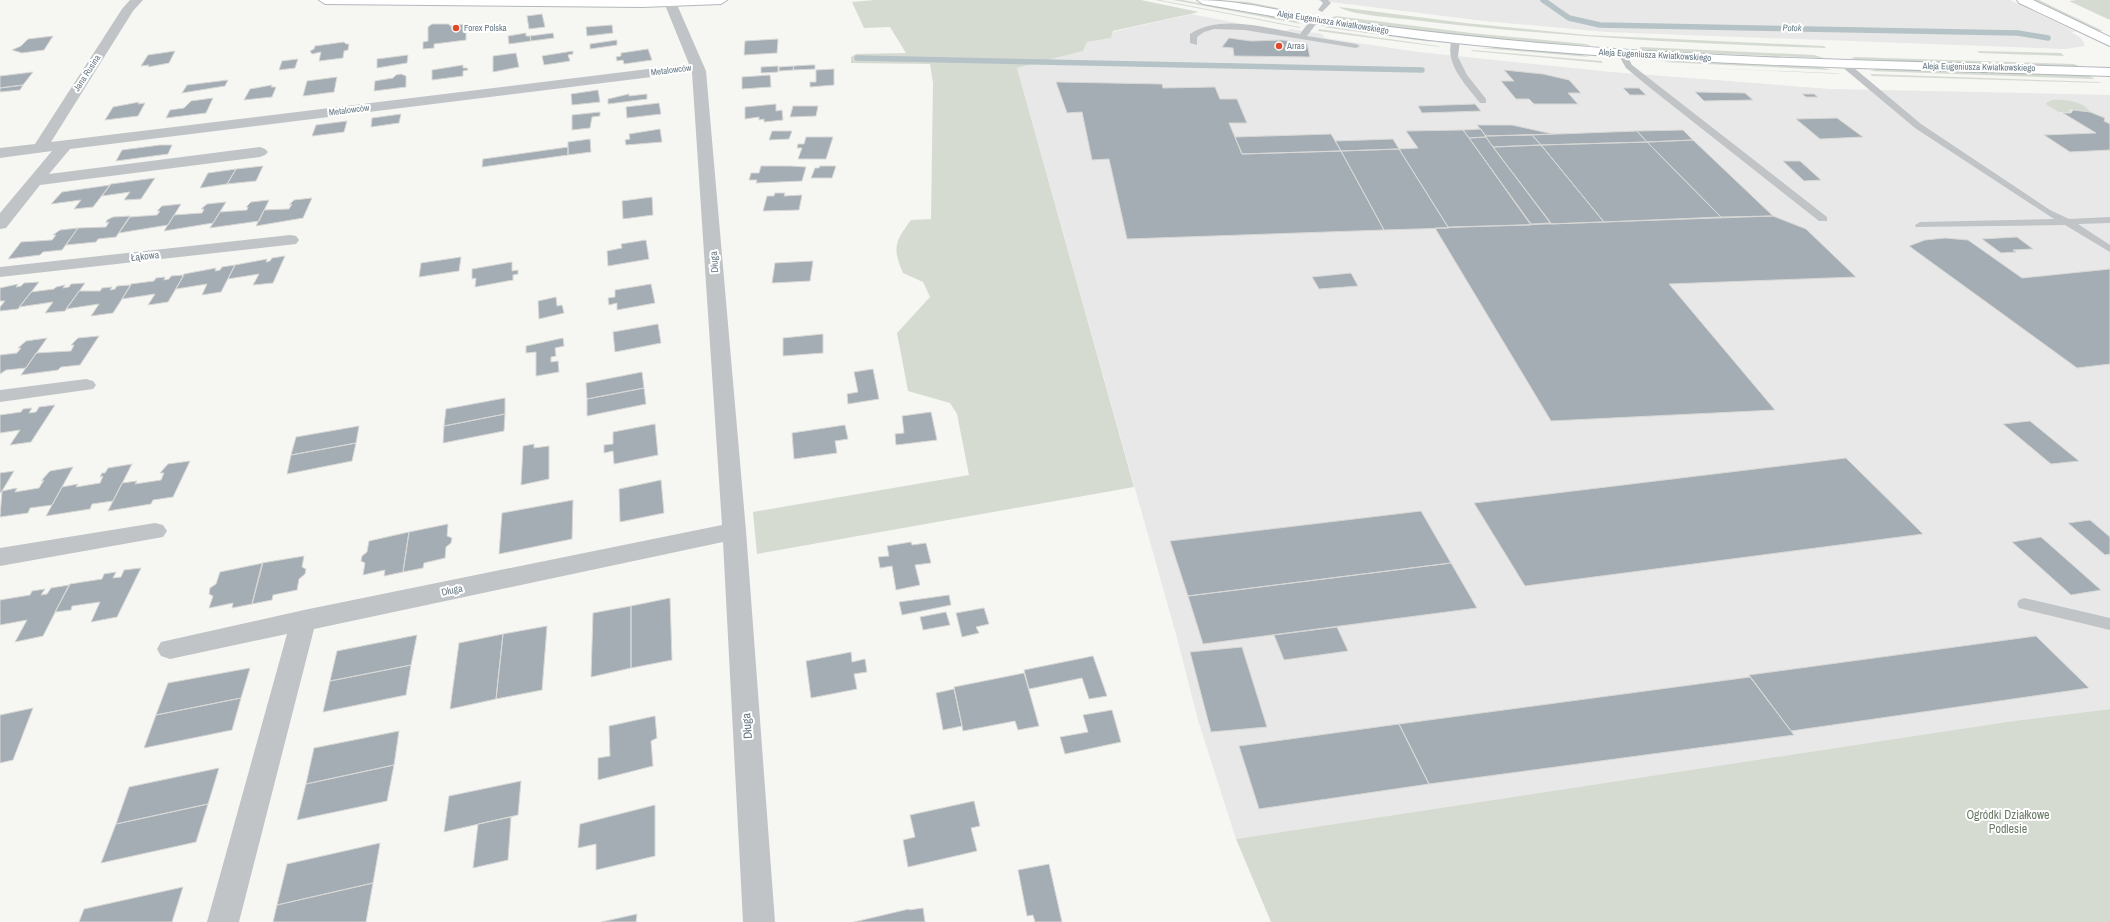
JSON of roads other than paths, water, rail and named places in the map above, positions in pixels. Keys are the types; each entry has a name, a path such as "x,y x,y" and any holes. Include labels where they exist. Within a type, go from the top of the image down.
{"street":[{"name":"Jana Rusina","path":"40,148 128,9 137,0"},
{"path":"325,0 721,0"},
{"name":"Aleja Eugeniusza Kwiatkowskiego","path":"1203,0 1320,10 1456,39 1619,48 1844,64 2110,72"},
{"name":"Aleja Eugeniusza Kwiatkowskiego","path":"1258,0 1320,10 1619,48 1830,52 2087,60 2110,59"},
{"path":"2023,0 2110,42"},
{"path":"2047,0 2110,30"},
{"name":"Długa","path":"669,1 698,67 734,530 759,922"},
{"path":"1830,52 1844,64"},
{"name":"Metalowców","path":"0,153 698,67"},
{"path":"0,224 66,144"},
{"path":"36,181 260,152"},
{"name":"Łąkowa","path":"0,272 290,240"},
{"path":"0,396 86,385"},
{"name":"Długa","path":"170,649 734,530"},
{"path":"0,557 155,531"},
{"path":"223,922 304,620"}],"lane":[{"path":"1302,37 1320,10"},
{"path":"1194,43 1193,36 1198,30 1214,26 1233,27 1356,46"},
{"path":"1456,39 1454,57 1463,76 1483,101"},
{"path":"1619,48 1629,66 1823,219"},
{"path":"1844,64 1918,126 2047,212 2067,222 2110,249"},
{"path":"1920,225 2110,220"},
{"path":"2024,604 2110,624"}],"waterway":[{"name":"Potok","path":"1543,0 1569,18 1600,25 2018,33 2048,38"},
{"path":"857,58 1422,70"}],"place":[{"name":"Forex Polska","path":"456,28"},
{"name":"Arras","path":"1279,46"}],"park label":[{"name":"Ogródki Działkowe Podlesie","path":"2008,822"}]}
